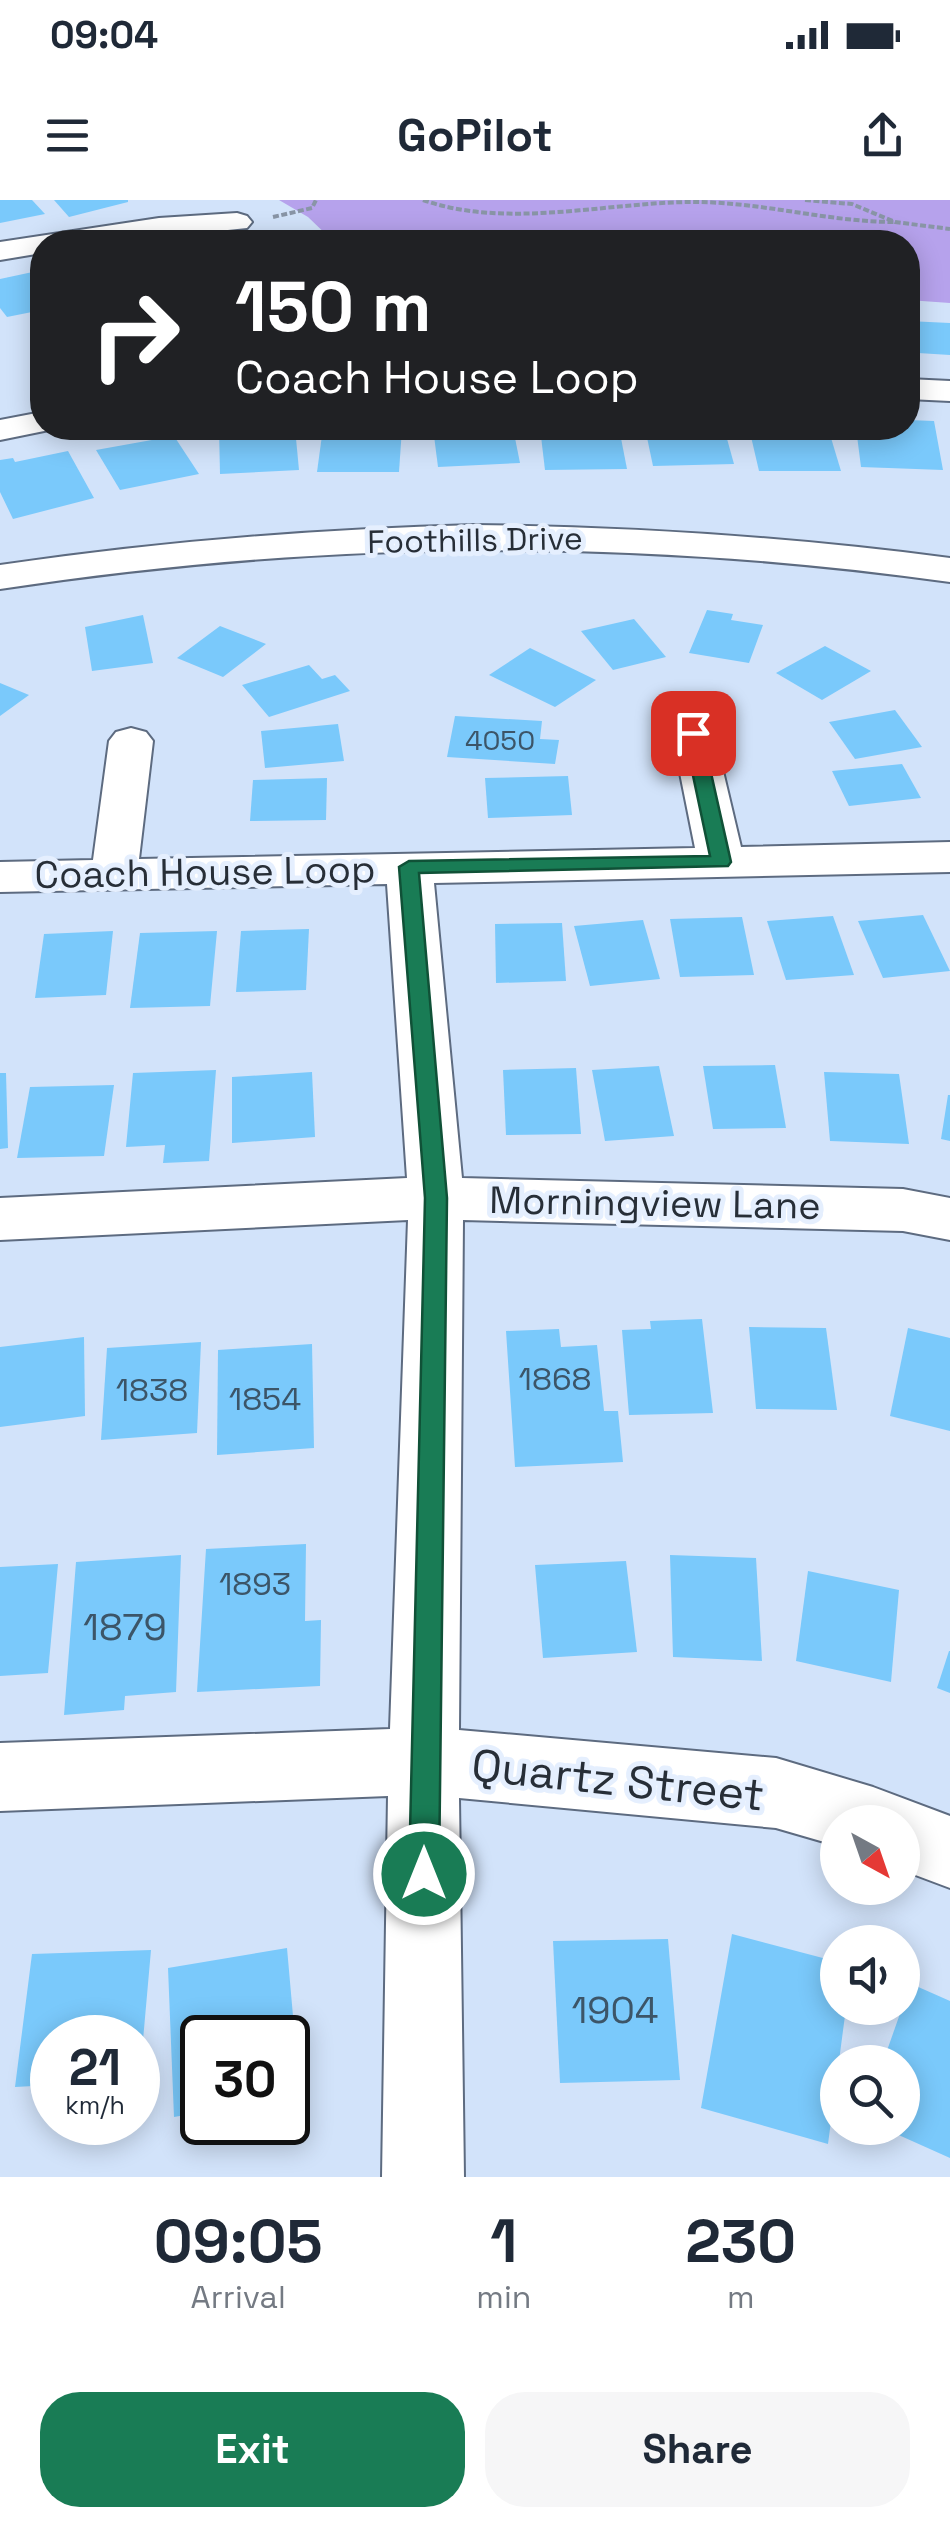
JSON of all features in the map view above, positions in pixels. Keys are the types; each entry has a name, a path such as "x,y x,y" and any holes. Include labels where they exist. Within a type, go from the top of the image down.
{"street":[{"path":"138,230 238,222"},
{"path":"0,252 30,246"},
{"path":"920,390 950,391"},
{"path":"0,430 30,424"},
{"name":"Foothills Drive","path":"0,577 226,550 454,538 631,540 950,570"},
{"path":"693,733 721,862"},
{"path":"114,875 132,741"},
{"name":"Coach House Loop","path":"0,877 950,857"},
{"path":"409,867 436,1198 424,1761 424,2177"},
{"name":"Morningview Lane","path":"0,1219 436,1198 904,1210 950,1219"},
{"name":"Quartz Street","path":"0,1777 424,1761 776,1793 820,1806"},
{"path":"920,1841 950,1852"}],"path":[{"path":"423,200 449,209 492,213 692,202 805,210 862,222 950,229"},
{"path":"806,200 852,204 895,222"}],"shaded area":[{"path":"279,200 950,200 950,303 920,301 920,230 322,230"}],"building":[{"path":"0,200 32,200 45,214 0,223"},
{"path":"54,200 128,200 128,202 69,217"},
{"path":"30,273 30,312 7,317 0,308 0,279"},
{"path":"920,322 950,323 950,355 920,353"},
{"path":"920,420 934,421 943,470 861,467 858,440 920,440"},
{"path":"152,440 177,440 199,474 120,490 96,450"},
{"path":"219,440 296,440 299,470 220,474"},
{"path":"321,440 401,440 399,472 317,472"},
{"path":"435,440 515,440 520,463 438,467"},
{"path":"541,440 621,440 627,469 545,470"},
{"path":"648,440 727,440 734,464 653,466"},
{"path":"752,440 832,440 841,471 759,471"},
{"path":"68,451 94,498 13,519 0,492 0,460 13,458 15,462"},
{"path":"707,610 733,614 731,620 763,625 749,663 689,653"},
{"path":"143,615 153,663 92,671 85,627"},
{"path":"634,619 666,657 613,670 581,631"},
{"path":"220,626 266,644 223,677 177,658"},
{"path":"825,646 871,671 822,700 776,673"},
{"path":"530,648 596,680 555,707 489,675"},
{"path":"309,665 322,679 335,675 350,691 269,717 242,685"},
{"path":"0,683 29,695 0,716"},
{"path":"895,710 922,747 855,759 829,722"},
{"path":"455,716 542,721 540,739 559,740 555,764 447,757"},
{"path":"338,724 344,761 265,768 261,731"},
{"path":"902,764 921,798 849,806 832,771"},
{"path":"568,776 572,815 488,818 485,778"},
{"path":"327,778 326,820 250,821 253,780"},
{"path":"923,915 950,971 883,978 858,921"},
{"path":"833,916 854,975 786,980 767,921"},
{"path":"742,917 754,975 680,977 670,919"},
{"path":"643,920 660,979 590,986 574,926"},
{"path":"562,923 566,981 496,983 495,924"},
{"path":"309,929 306,990 236,992 241,931"},
{"path":"113,931 106,995 35,998 44,934"},
{"path":"217,931 210,1006 130,1008 140,933"},
{"path":"775,1065 786,1128 713,1129 703,1066"},
{"path":"659,1066 674,1136 605,1141 592,1070"},
{"path":"576,1068 581,1134 506,1135 503,1070"},
{"path":"216,1070 209,1161 163,1163 165,1145 126,1147 133,1073"},
{"path":"312,1072 315,1137 232,1143 232,1077"},
{"path":"824,1072 899,1074 909,1144 830,1141"},
{"path":"0,1073 6,1073 8,1148 0,1149"},
{"path":"114,1085 104,1156 17,1158 30,1087"},
{"path":"950,1095 950,1141 941,1139"},
{"path":"702,1319 713,1413 629,1415 622,1330 651,1329 650,1321"},
{"path":"749,1327 826,1328 837,1410 756,1409"},
{"path":"908,1328 950,1338 950,1431 890,1416"},
{"path":"559,1329 561,1347 597,1345 604,1411 618,1411 623,1462 515,1467 506,1331"},
{"path":"84,1337 85,1416 0,1427 0,1347"},
{"path":"201,1342 197,1433 101,1440 107,1348"},
{"path":"312,1344 314,1448 217,1455 218,1350"},
{"path":"306,1544 305,1621 321,1620 320,1686 197,1692 206,1549"},
{"path":"181,1555 176,1692 125,1696 124,1710 64,1715 76,1562"},
{"path":"670,1555 756,1558 762,1661 673,1657"},
{"path":"626,1561 637,1652 543,1658 535,1565"},
{"path":"58,1564 48,1673 0,1676 0,1567"},
{"path":"808,1571 899,1590 891,1682 796,1661"},
{"path":"950,1651 950,1693 937,1688"},
{"path":"732,1934 820,1957 820,2025 844,2025 841,2045 820,2045 820,2142 701,2108"},
{"path":"668,1939 680,2080 560,2083 553,1941"},
{"path":"287,1948 293,2015 180,2015 180,2116 174,2117 168,1968"},
{"path":"151,1950 145,2015 30,2015 30,2086 15,2087 32,1954"},
{"path":"920,1988 950,2001 950,2158 920,2145 920,2045 889,2045 896,2025 920,2025"}],"route":[{"path":"424,1874 436,1198 409,867 721,862 693,733"}]}
